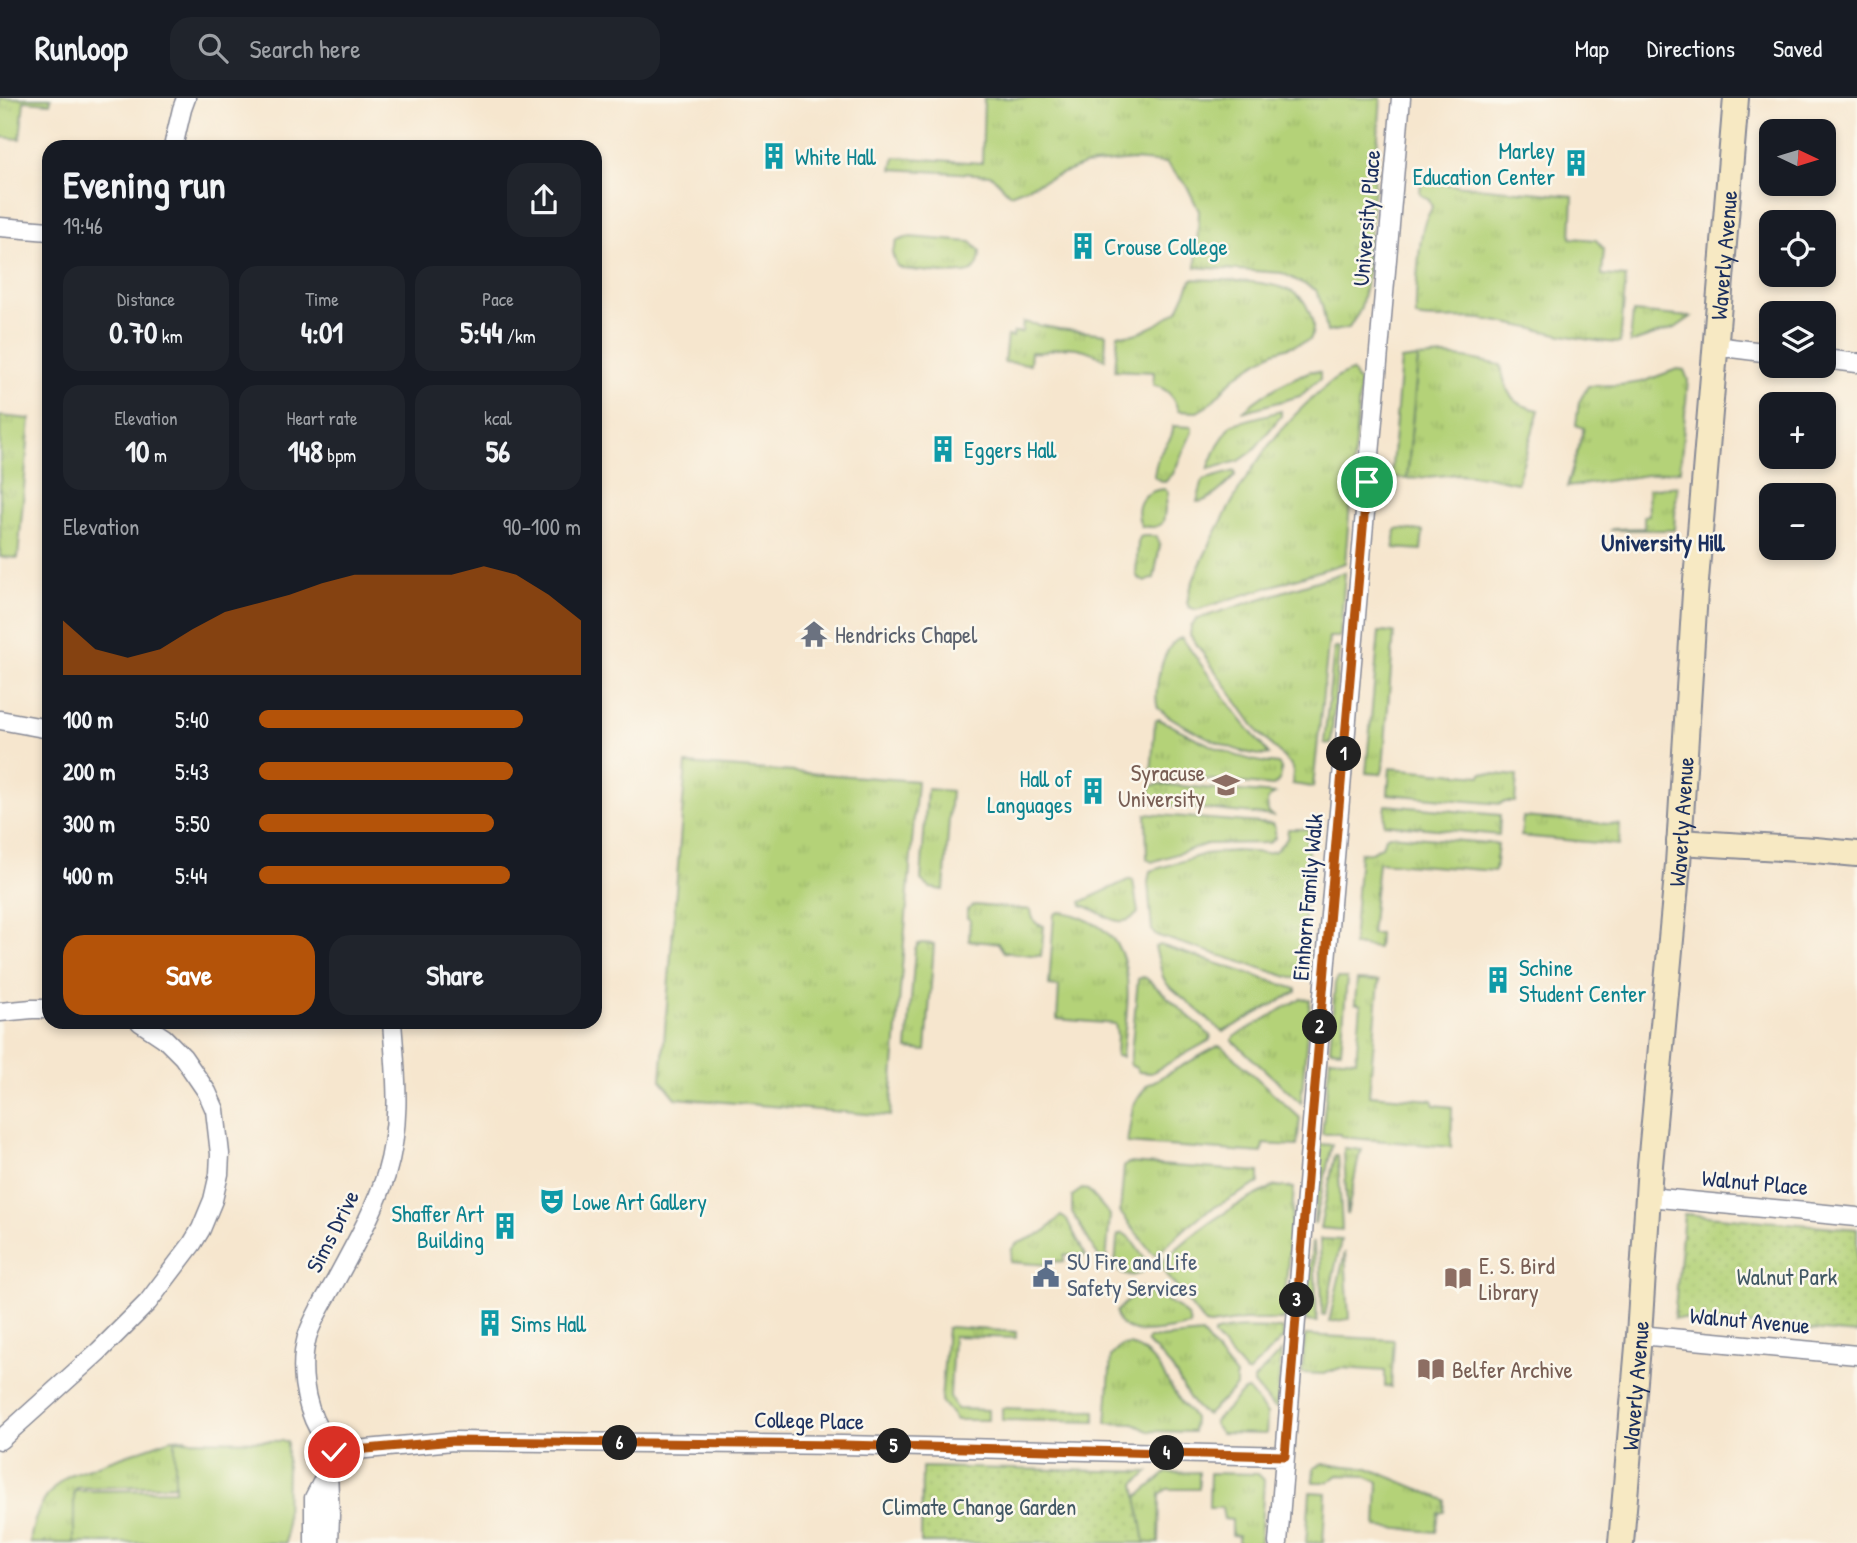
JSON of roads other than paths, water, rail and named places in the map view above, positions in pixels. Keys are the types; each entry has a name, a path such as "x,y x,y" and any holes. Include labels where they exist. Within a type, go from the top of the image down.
{"street":[{"path":"175,140 186,98"},
{"name":"University Place","path":"1379,343 1401,98"},
{"name":"Waverly Avenue","path":"1621,1543 1679,842 1695,593 1736,98"},
{"path":"0,227 42,230"},
{"name":"Einhorn Family Walk","path":"1285,1456 1379,343"},
{"path":"1715,346 1759,352"},
{"path":"1836,360 1857,363"},
{"path":"0,720 42,728"},
{"path":"1679,842 1857,854"},
{"path":"0,1012 42,1009"},
{"path":"0,1440 99,1351 148,1302 192,1244 213,1200 220,1154 215,1110 207,1091 183,1057 150,1029"},
{"name":"Sims Drive","path":"334,1452 319,1430 304,1386 307,1337 318,1311 368,1221 385,1176 394,1143 398,1109 392,1029"},
{"name":"Walnut Place","path":"1649,1197 1857,1217"},
{"name":"Walnut Avenue","path":"1639,1335 1857,1355"},
{"name":"College Place","path":"334,1452 467,1441 830,1445 1285,1456"},
{"path":"314,1543 314,1497 328,1471 334,1452"},
{"path":"1280,1543 1285,1456"},
{"path":"328,1471 328,1543"}],"place":[{"name":"White Hall","path":"774,156"},
{"name":"Marley Education Center","path":"1576,163"},
{"name":"Crouse College","path":"1083,246"},
{"name":"Eggers Hall","path":"943,449"},
{"name":"Hendricks Chapel","path":"814,634"},
{"name":"Syracuse University","path":"1226,785"},
{"name":"Hall of Languages","path":"1093,791"},
{"name":"Schine Student Center","path":"1498,980"},
{"name":"Lowe Art Gallery","path":"552,1201"},
{"name":"Shaffer Art Building","path":"505,1226"},
{"name":"SU Fire and Life Safety Services","path":"1046,1274"},
{"name":"E. S. Bird Library","path":"1458,1278"},
{"name":"Sims Hall","path":"490,1323"},
{"name":"Belfer Archive","path":"1431,1369"}],"district":[{"name":"University Hill","path":"1663,542"}],"park label":[{"name":"Walnut Park","path":"1787,1276"},
{"name":"Climate Change Garden","path":"979,1506"}]}
